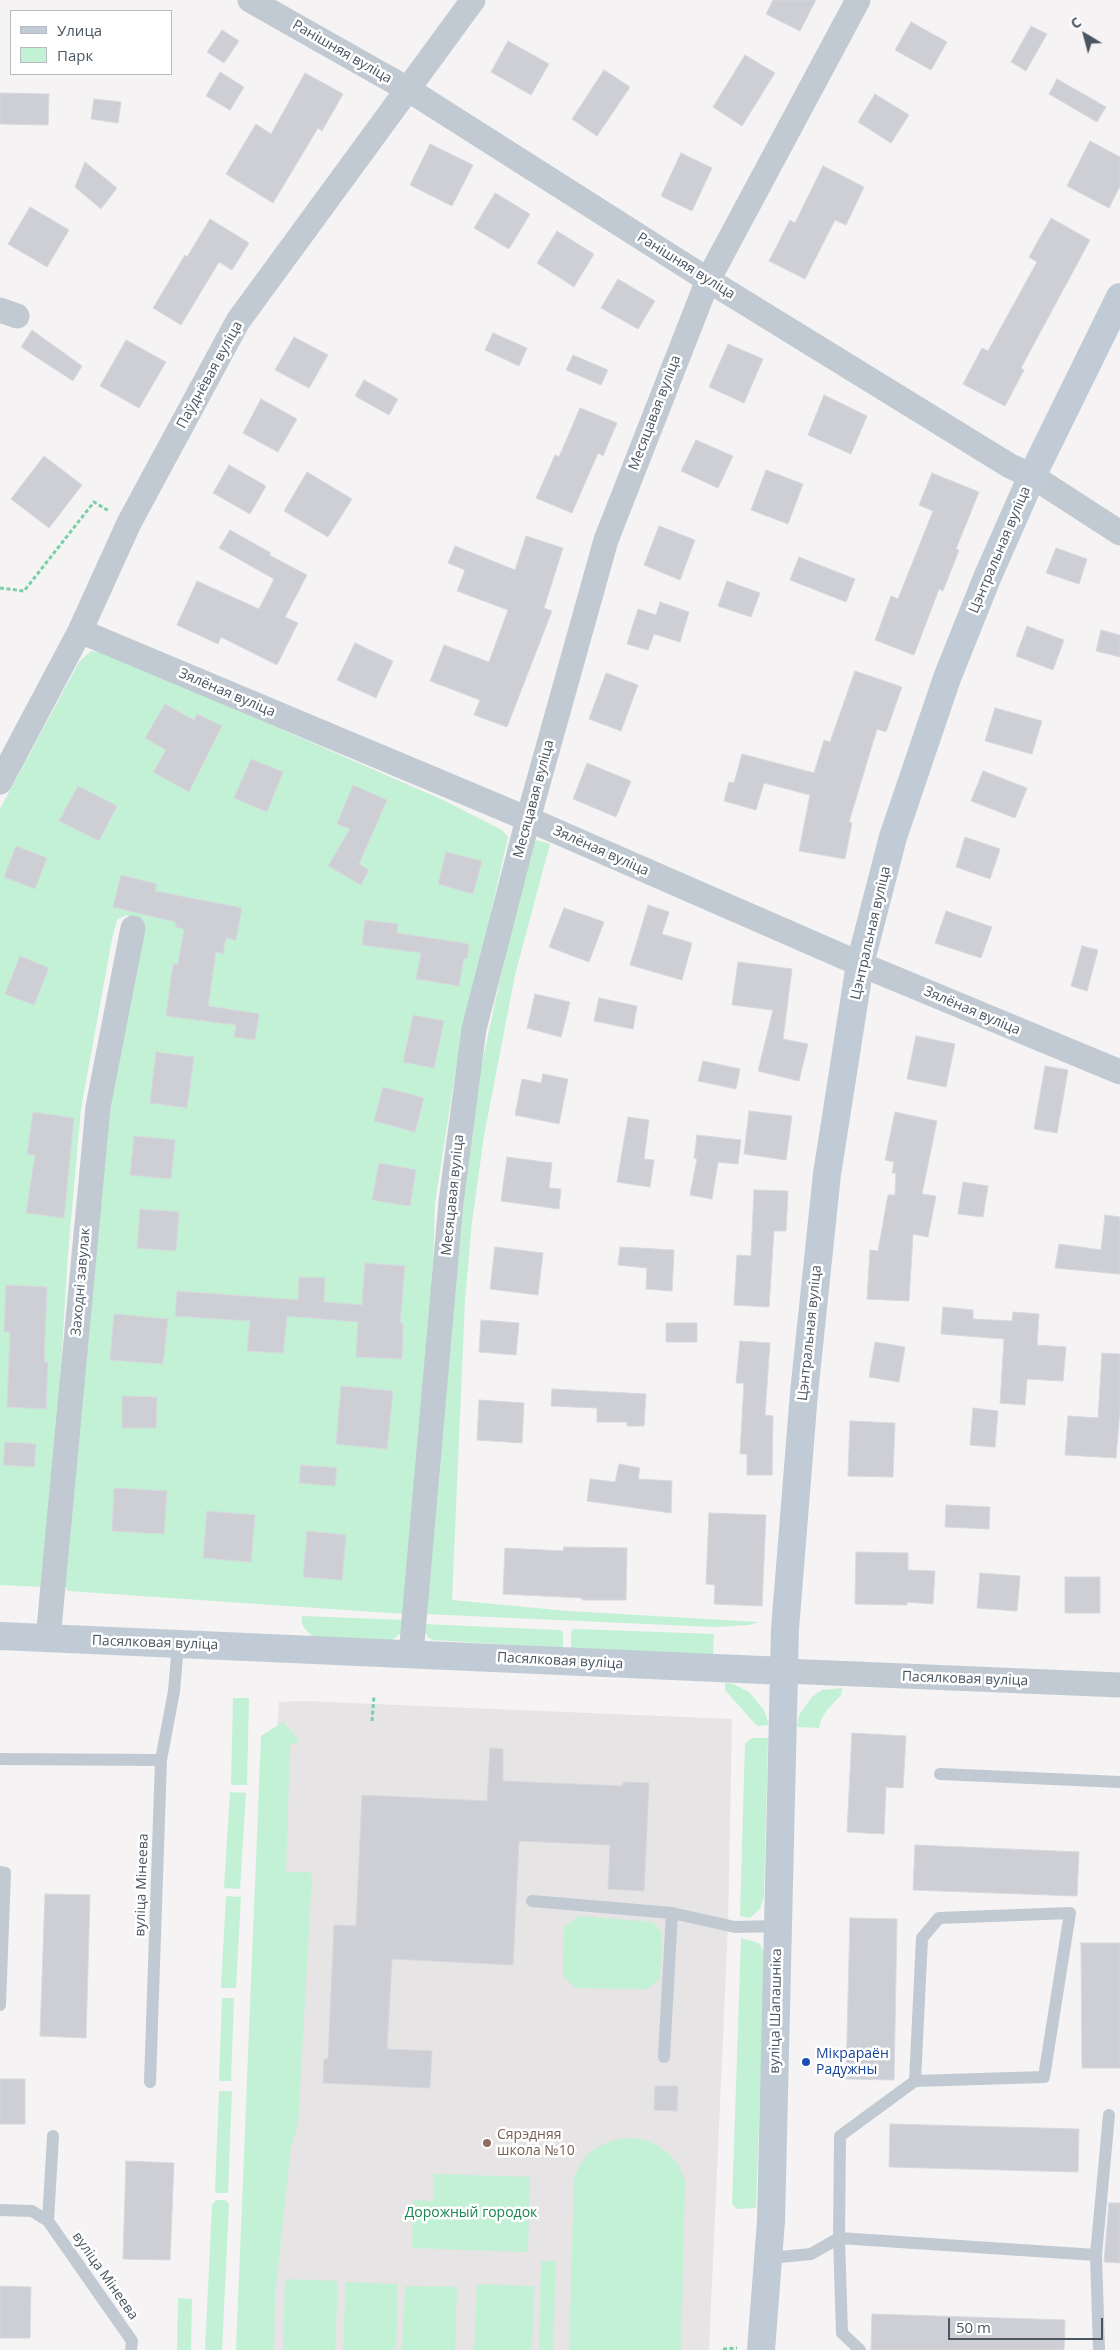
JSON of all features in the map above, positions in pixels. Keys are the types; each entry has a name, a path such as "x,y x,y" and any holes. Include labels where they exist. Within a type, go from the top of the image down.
{"street":[{"name":"Ранішняя вуліца","path":"250,0 409,90 708,280 1010,466 1032,476 1120,534"},
{"name":"Паўднёвая вуліца","path":"0,782 80,631 129,522 238,322 473,0"},
{"name":"Месяцавая вуліца","path":"411,1654 451,1202 474,1029 528,819 606,540 708,280 858,0"},
{"name":"Цэнтральная вуліца","path":"784,1671 785,1628 804,1393 827,1174 860,964 893,838 926,737 987,578 1032,476 1120,297"},
{"name":"Зялёная вуліца","path":"80,631 528,819 860,964 1120,1072"},
{"name":"Заходні завулак","path":"48,1639 98,1107 133,928"},
{"name":"Пасялковая вуліца","path":"0,1636 1120,1685"},
{"name":"вуліца Шапашніка","path":"761,2350 769,2258 784,1671"}],"lane":[{"name":"вуліца Мінеева","path":"150,2082 161,1760 174,1691 178,1645"},
{"path":"0,1760 161,1760"},
{"path":"940,1774 1120,1782"},
{"path":"0,1872 5,1873 0,2005"},
{"path":"532,1901 672,1914 735,1927 778,1926"},
{"path":"860,2350 842,2333 840,2136 915,2081 1044,2077 1070,1913 939,1918 922,1938 915,2081"},
{"path":"664,2057 672,1914"},
{"path":"1099,2350 1096,2255 1109,2115"},
{"path":"0,2210 32,2211 48,2221 53,2136"},
{"name":"вуліца Мінеева","path":"48,2221 132,2341 131,2350"},
{"path":"769,2258 811,2254 840,2238 1096,2255"}],"path":[{"path":"0,588 24,591 94,502 129,522"},
{"path":"372,1721 374,1696"}],"shaded area":[{"name":"Сярэдняя школа №10","path":"304,1701 732,1719 728,1925 709,2350 246,2350 279,1702"}],"green space":[{"path":"91,651 109,654 443,800 502,830 508,837 456,1068 435,1203 433,1264 404,1614 68,1591 64,1585 96,1210 137,919 126,915 117,920 112,939 81,1109 68,1253 57,1431 42,1587 0,1585 0,809 79,662"},
{"path":"537,840 550,844 515,975 484,1136 472,1222 465,1300 452,1600 568,1611 759,1622 749,1625 714,1627 424,1614 450,1320 473,1105 526,859 530,844"},
{"path":"302,1616 405,1620 405,1630 392,1640 318,1638 312,1636 305,1629 302,1624"},
{"path":"423,1624 559,1630 563,1632 563,1648 434,1640 429,1638 424,1631"},
{"path":"574,1629 714,1634 713,1655 571,1648 571,1632"},
{"path":"725,1683 733,1684 749,1692 764,1710 769,1725 757,1726 725,1690"},
{"path":"842,1688 841,1695 827,1710 819,1728 797,1727 799,1715 812,1697 822,1690"},
{"path":"233,1698 249,1698 247,1785 231,1785"},
{"path":"283,1722 299,1740 290,1746 286,1872 309,1872 312,1876 298,2124 291,2147 275,2295 274,2350 236,2350 261,1736"},
{"path":"752,1738 768,1738 764,1896 760,1909 750,1918 740,1916 745,1743"},
{"path":"230,1792 246,1793 240,1889 224,1888"},
{"path":"226,1896 241,1897 236,1988 221,1988"},
{"path":"579,1916 651,1922 657,1926 662,1934 660,1979 647,1989 575,1988 563,1976 564,1927"},
{"path":"741,1938 759,1943 765,1954 756,2208 737,2209 732,2204"},
{"path":"222,1998 234,1998 231,2081 219,2081"},
{"path":"219,2091 232,2091 228,2193 215,2193"},
{"path":"630,2138 645,2140 658,2146 670,2155 679,2166 685,2180 681,2350 569,2350 574,2178 580,2165 589,2153 615,2140"},
{"name":"Дорожный городок","path":"434,2174 530,2177 528,2252 412,2248 413,2200 433,2201"},
{"path":"216,2200 225,2200 229,2204 222,2350 205,2350 212,2205"},
{"path":"541,2261 556,2261 553,2350 539,2350"},
{"path":"285,2279 338,2281 335,2350 283,2350"},
{"path":"346,2282 398,2284 396,2350 343,2350"},
{"path":"477,2284 534,2286 532,2350 474,2350"},
{"path":"405,2286 457,2287 455,2350 402,2350"},
{"path":"178,2298 192,2299 191,2350 177,2350"}],"building":[{"path":"773,0 816,0 800,31 766,14"},
{"path":"911,22 947,42 931,70 895,50"},
{"path":"1031,26 1047,34 1026,71 1011,62"},
{"path":"222,30 239,41 224,63 207,52"},
{"path":"508,41 549,64 531,95 491,72"},
{"path":"745,55 775,73 742,126 713,107"},
{"path":"604,70 630,87 597,136 572,119"},
{"path":"220,72 244,87 230,110 206,96"},
{"path":"305,73 343,94 322,131 318,128 273,203 226,174 256,124 271,134"},
{"path":"1057,79 1106,107 1097,122 1049,94"},
{"path":"0,93 49,94 48,125 0,124"},
{"path":"875,94 909,115 891,143 858,122"},
{"path":"94,99 121,102 118,123 91,119"},
{"path":"1090,141 1120,157 1120,186 1109,208 1067,186"},
{"path":"430,144 473,165 452,206 410,185"},
{"path":"681,153 712,168 692,211 661,196"},
{"path":"85,162 117,188 101,209 75,187"},
{"path":"823,166 864,187 846,225 835,220 805,279 769,261 790,220 795,223"},
{"path":"495,193 530,214 509,249 474,228"},
{"path":"30,207 69,230 47,267 8,244"},
{"path":"1051,218 1090,240 1021,368 1024,370 1005,406 963,384 982,348 988,351 1037,262 1029,257"},
{"path":"210,219 249,243 232,270 219,262 181,325 153,308 185,255 187,257"},
{"path":"557,231 594,254 574,287 537,263"},
{"path":"618,279 655,301 638,329 601,308"},
{"path":"32,330 82,366 73,381 21,347"},
{"path":"493,333 527,348 519,366 485,350"},
{"path":"294,337 328,355 309,388 275,370"},
{"path":"126,340 166,362 139,408 100,386"},
{"path":"728,344 763,359 744,403 709,387"},
{"path":"573,355 608,370 601,385 566,370"},
{"path":"364,380 398,399 389,415 355,396"},
{"path":"824,395 867,416 851,454 808,435"},
{"path":"261,399 297,419 278,452 243,433"},
{"path":"580,408 617,423 603,456 598,453 572,513 536,498 555,455 559,457"},
{"path":"696,440 733,456 718,488 681,471"},
{"path":"44,456 82,485 49,528 11,499"},
{"path":"229,465 266,486 250,514 213,493"},
{"path":"766,470 803,484 788,524 751,510"},
{"path":"307,472 352,499 328,537 284,511"},
{"path":"932,473 979,492 956,549 959,550 943,591 939,589 914,655 875,640 891,596 898,599 933,511 919,505"},
{"path":"659,526 695,540 680,580 644,565"},
{"path":"230,530 271,553 269,555 307,575 285,617 298,623 277,665 221,637 218,644 177,625 197,581 259,609 274,579 219,548"},
{"path":"526,536 563,548 544,608 552,611 507,727 474,715 480,700 430,681 444,645 489,662 508,610 457,591 465,570 448,563 455,546 515,570"},
{"path":"1056,548 1087,559 1079,584 1046,573"},
{"path":"799,557 855,579 846,602 790,580"},
{"path":"727,581 760,593 751,617 718,606"},
{"path":"660,602 689,612 680,642 654,634 648,650 627,644 638,609 656,615"},
{"path":"1027,626 1064,640 1053,670 1016,656"},
{"path":"1101,630 1120,635 1120,657 1096,651"},
{"path":"355,643 393,661 376,698 337,680"},
{"path":"855,671 902,687 886,732 877,729 849,822 852,823 845,859 799,851 810,795 764,783 756,810 724,801 729,782 734,783 742,754 814,773 824,740 830,742"},
{"path":"606,673 638,685 621,731 589,719"},
{"path":"165,704 194,720 197,714 222,726 189,792 153,772 166,750 145,738"},
{"path":"995,708 1042,721 1032,754 985,741"},
{"path":"251,759 283,772 267,812 234,798"},
{"path":"587,763 631,781 616,817 573,799"},
{"path":"983,771 1027,788 1015,818 971,801"},
{"path":"353,785 387,800 359,864 369,870 361,885 328,866 350,829 337,824"},
{"path":"78,786 117,806 99,841 59,821"},
{"path":"965,837 1000,849 990,879 956,867"},
{"path":"16,846 47,858 35,889 4,877"},
{"path":"446,852 482,861 473,894 438,884"},
{"path":"121,875 157,884 155,891 242,908 236,940 226,938 223,954 216,952 208,1006 259,1014 255,1040 234,1037 236,1025 166,1016 173,964 178,964 184,929 175,927 176,922 113,907"},
{"path":"648,905 669,912 662,934 692,943 682,980 630,965"},
{"path":"564,908 604,922 589,962 549,947"},
{"path":"946,911 992,927 981,958 935,943"},
{"path":"365,920 398,924 397,933 469,944 467,959 464,958 459,986 416,979 421,953 362,945"},
{"path":"1082,946 1098,950 1087,991 1071,986"},
{"path":"20,956 49,968 34,1005 5,994"},
{"path":"738,962 792,969 783,1039 808,1044 799,1081 758,1071 773,1010 732,1005"},
{"path":"535,994 570,1002 561,1037 527,1028"},
{"path":"599,998 637,1006 633,1029 594,1021"},
{"path":"413,1015 444,1021 434,1068 403,1062"},
{"path":"916,1036 955,1044 946,1087 907,1079"},
{"path":"156,1052 194,1057 187,1108 150,1103"},
{"path":"703,1061 740,1069 736,1089 698,1081"},
{"path":"1045,1066 1068,1070 1057,1133 1034,1129"},
{"path":"543,1074 568,1079 559,1124 515,1115 522,1079 541,1083"},
{"path":"383,1087 424,1098 415,1132 374,1121"},
{"path":"749,1111 792,1116 786,1160 744,1154"},
{"path":"33,1112 74,1118 64,1218 26,1213 35,1155 27,1154"},
{"path":"895,1112 937,1121 922,1194 936,1196 928,1237 913,1234 909,1301 867,1299 870,1250 878,1251 888,1195 895,1195 896,1173 892,1173 894,1162 885,1160"},
{"path":"628,1117 649,1120 644,1159 654,1160 650,1187 617,1182"},
{"path":"697,1135 741,1140 738,1164 718,1162 712,1199 690,1195 697,1159 694,1158"},
{"path":"134,1136 175,1140 171,1179 130,1175"},
{"path":"507,1157 552,1163 549,1188 561,1189 559,1209 501,1201"},
{"path":"379,1163 416,1170 410,1206 372,1200"},
{"path":"963,1182 988,1186 983,1217 958,1214"},
{"path":"754,1190 788,1191 786,1231 774,1231 769,1307 734,1305 737,1255 751,1256"},
{"path":"140,1209 179,1212 176,1251 137,1248"},
{"path":"1105,1215 1120,1217 1120,1274 1055,1268 1059,1244 1101,1250"},
{"path":"495,1247 543,1253 538,1295 490,1289"},
{"path":"620,1247 674,1250 672,1291 646,1289 647,1268 618,1265"},
{"path":"365,1263 405,1266 400,1323 403,1323 402,1359 356,1357 358,1322 287,1316 283,1353 247,1351 250,1321 175,1316 177,1291 298,1300 299,1277 325,1278 324,1302 362,1305"},
{"path":"6,1285 47,1287 44,1362 48,1362 46,1409 7,1407 10,1332 4,1332"},
{"path":"943,1307 973,1310 973,1319 1012,1321 1013,1312 1039,1314 1037,1345 1066,1347 1063,1381 1027,1379 1025,1405 1000,1403 1004,1339 941,1334"},
{"path":"114,1314 168,1319 163,1364 110,1360"},
{"path":"481,1320 519,1323 516,1355 479,1352"},
{"path":"666,1323 697,1323 697,1342 666,1342"},
{"path":"740,1341 770,1343 765,1415 773,1416 772,1475 747,1475 747,1454 740,1454 744,1383 736,1383"},
{"path":"875,1342 905,1347 899,1382 869,1377"},
{"path":"1102,1353 1120,1354 1120,1409 1116,1458 1065,1455 1068,1416 1098,1418"},
{"path":"341,1386 393,1391 387,1449 336,1444"},
{"path":"552,1389 646,1394 644,1426 627,1426 627,1422 597,1422 597,1408 551,1406"},
{"path":"122,1396 157,1397 156,1428 122,1428"},
{"path":"479,1400 524,1403 522,1443 477,1440"},
{"path":"973,1408 998,1411 995,1447 970,1445"},
{"path":"850,1421 895,1423 893,1477 848,1476"},
{"path":"5,1442 36,1444 34,1467 3,1465"},
{"path":"619,1464 640,1468 638,1479 672,1481 671,1513 587,1501 590,1479 615,1482"},
{"path":"301,1465 337,1468 335,1486 299,1483"},
{"path":"114,1488 167,1491 164,1534 112,1531"},
{"path":"946,1505 990,1507 989,1529 945,1527"},
{"path":"207,1511 255,1515 251,1562 203,1558"},
{"path":"709,1513 766,1515 762,1606 714,1604 715,1585 706,1584"},
{"path":"307,1531 346,1535 342,1580 303,1577"},
{"path":"564,1547 627,1548 626,1600 582,1600 582,1598 503,1594 505,1548 563,1551"},
{"path":"856,1552 908,1553 908,1570 935,1571 933,1604 907,1602 907,1605 855,1604"},
{"path":"980,1573 1020,1576 1017,1611 977,1608"},
{"path":"1065,1577 1100,1577 1100,1613 1065,1613"},
{"path":"852,1733 906,1736 903,1788 886,1787 884,1834 847,1832"},
{"path":"490,1748 503,1749 503,1781 623,1786 623,1782 649,1783 644,1891 608,1889 610,1845 519,1841 513,1965 392,1959 387,2049 432,2051 430,2088 323,2083 324,2059 328,2059 334,1925 356,1926 362,1795 487,1801"},
{"path":"915,1845 1079,1852 1077,1896 913,1890"},
{"path":"45,1894 90,1895 86,2038 40,2036"},
{"path":"850,1918 897,1919 894,2080 846,2079"},
{"path":"1081,1943 1120,1943 1120,2068 1082,2068"},
{"path":"0,2079 25,2079 25,2124 0,2124"},
{"path":"655,2086 678,2086 677,2111 654,2110"},
{"path":"890,2124 1079,2129 1078,2172 889,2167"},
{"path":"126,2161 174,2163 170,2260 123,2259"},
{"path":"1109,2203 1120,2203 1120,2263 1104,2262"},
{"path":"0,2286 31,2287 30,2338 0,2338"},
{"path":"872,2314 1065,2320 1064,2350 871,2350"}],"place":[{"name":"Мікрараён Радужны","path":"806,2062"},
{"name":"Сярэдняя школа №10","path":"487,2143"}]}
